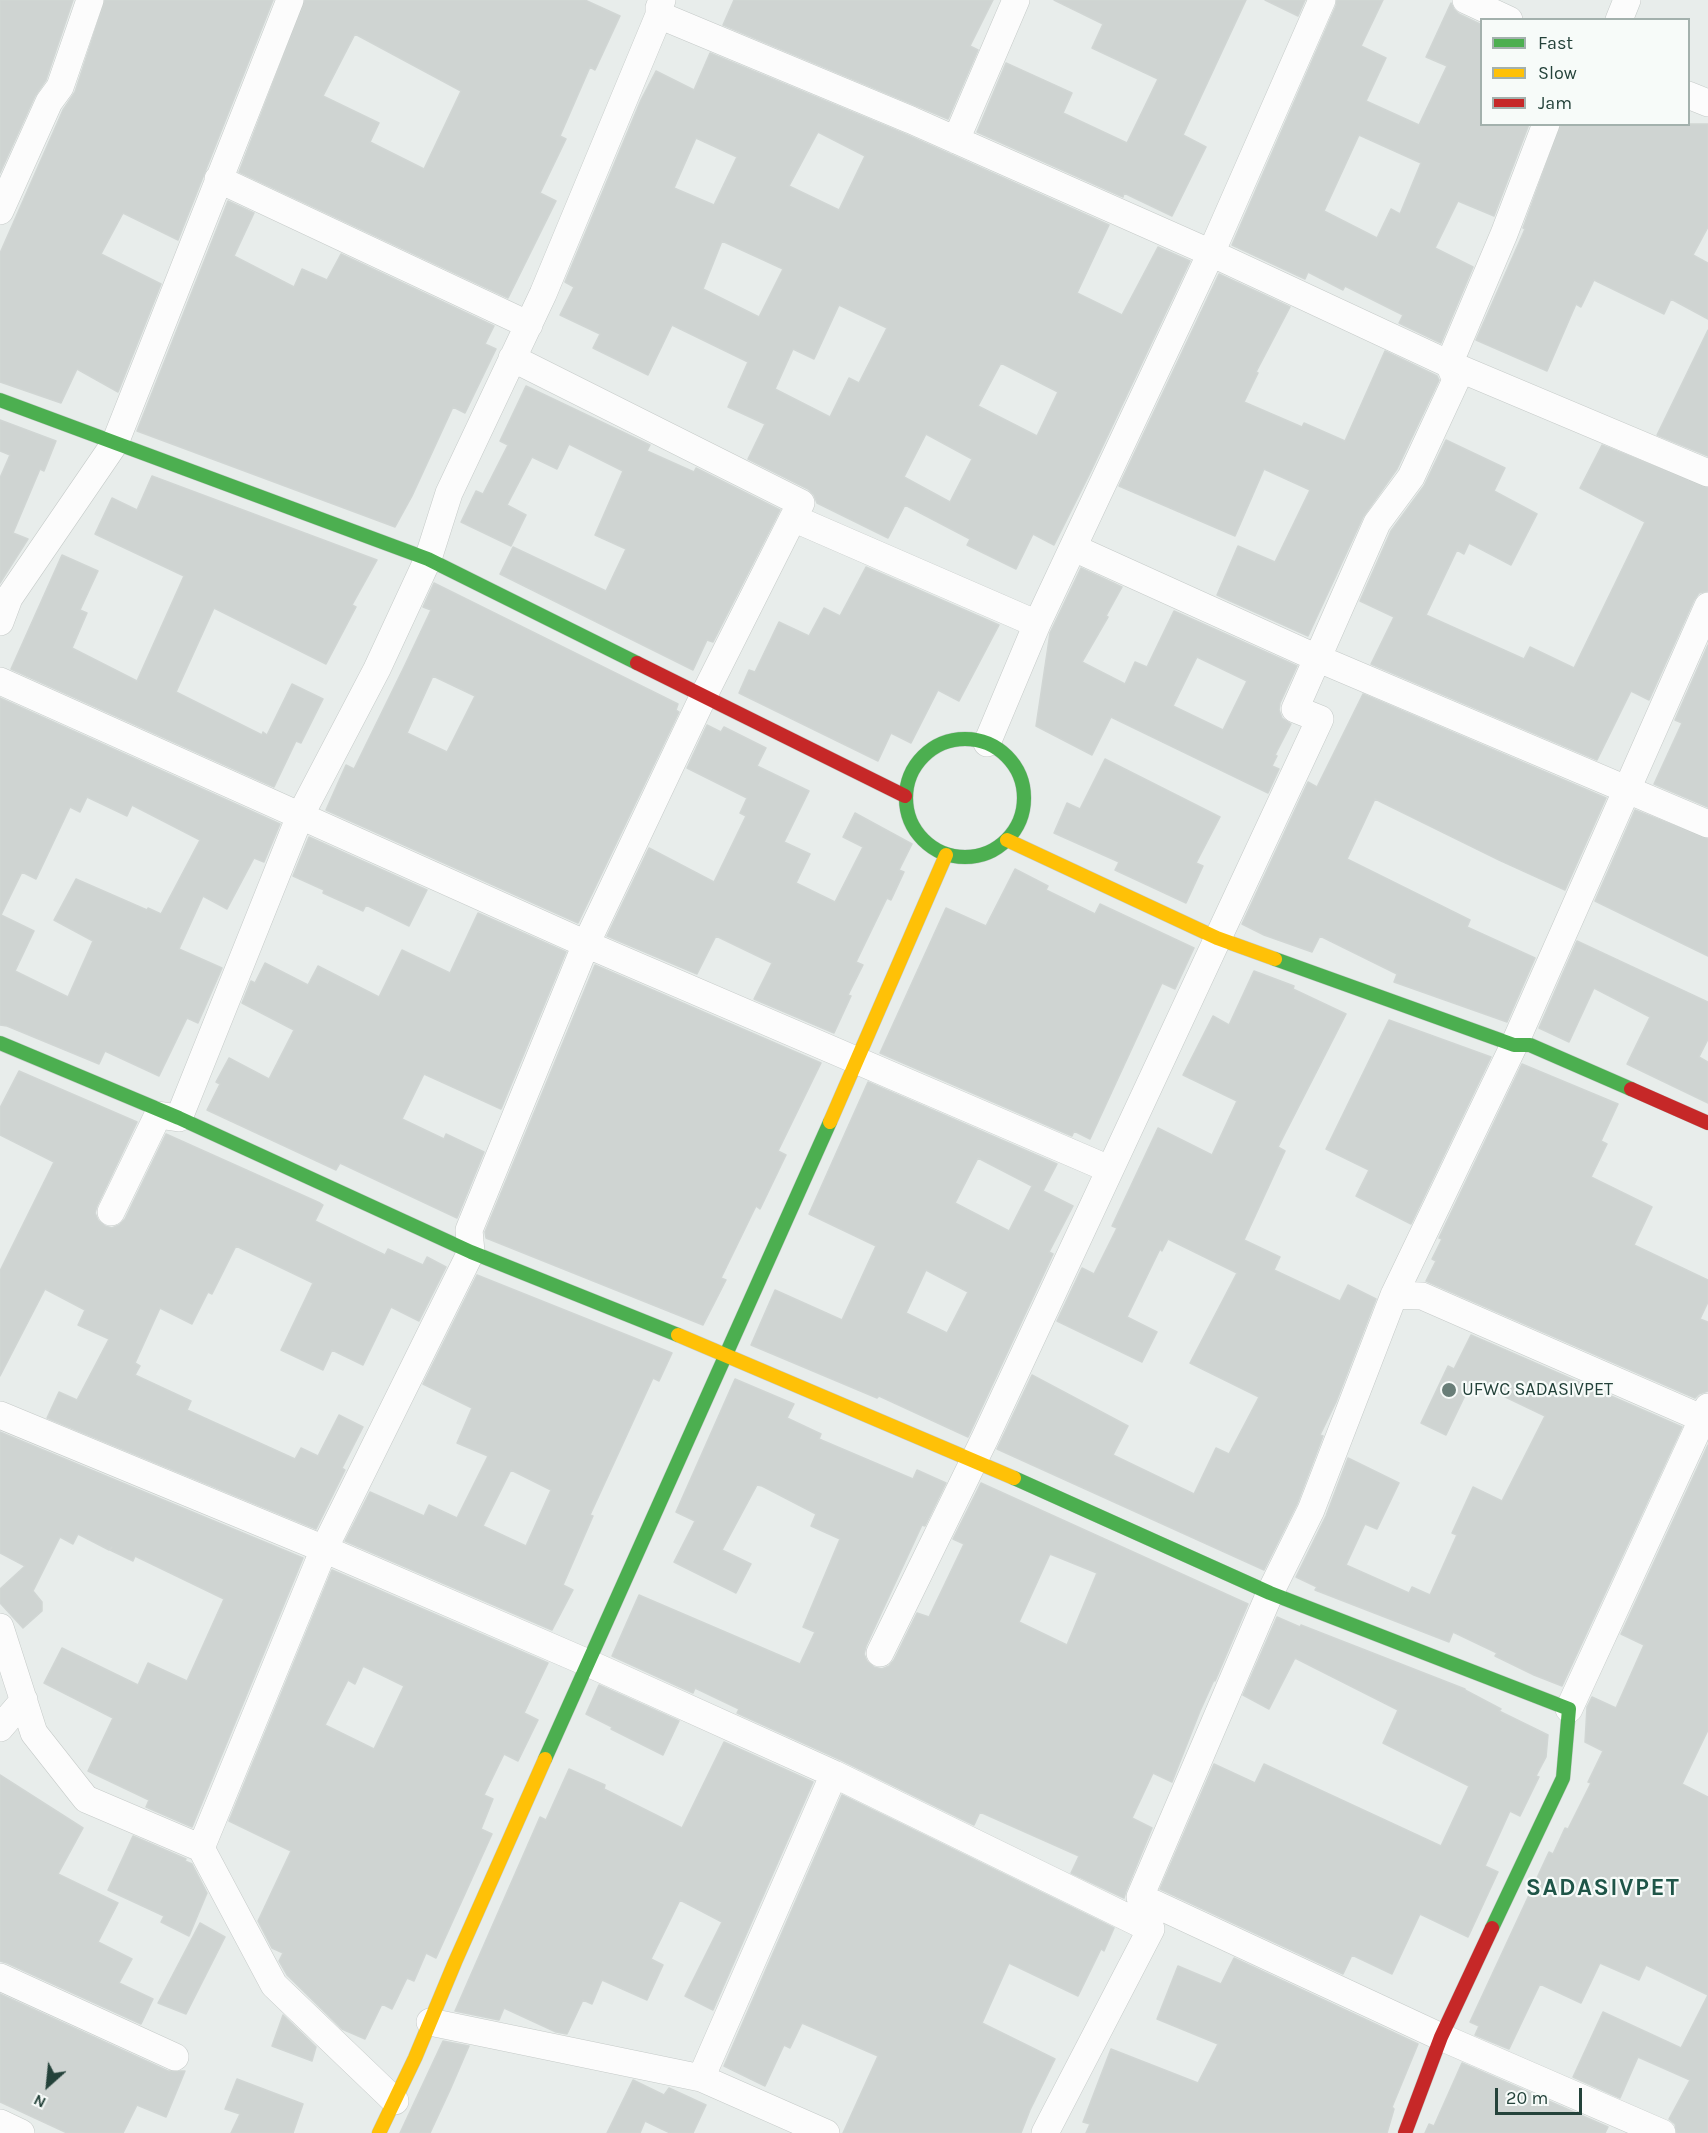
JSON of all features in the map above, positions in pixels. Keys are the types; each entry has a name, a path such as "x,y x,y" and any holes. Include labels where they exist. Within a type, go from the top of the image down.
{"main road":[{"path":"0,400 428,559 905,796"},
{"path":"964,739 987,743 1004,753 1016,768 1023,786 1024,806 1018,824 1007,840 989,852 968,857 946,855 929,846 916,832 908,815 905,796 910,774 923,755 942,743 964,739"},
{"path":"1007,840 1217,938 1514,1046 1530,1045 1708,1123"},
{"path":"379,2133 395,2102 946,855"},
{"path":"0,1043 178,1118 471,1252 725,1354 973,1459 1270,1593 1569,1709 1563,1778 1441,2037 1405,2133"}],"street":[{"path":"0,211 49,102 60,87 90,0"},
{"path":"0,622 9,598 115,443 290,0"},
{"path":"956,140 1016,0"},
{"path":"987,743 1037,624 1211,253 1322,0"},
{"path":"1466,0 1505,18"},
{"path":"1620,18 1627,0"},
{"path":"111,1212 158,1115 178,1118 300,816 377,669 428,559 449,493 529,325 656,6 1211,253 1449,364 1708,473"},
{"path":"1690,95 1708,103"},
{"path":"880,1653 985,1438 1320,719 1295,709 1377,523 1411,477 1456,380 1449,364 1504,234 1545,126"},
{"path":"218,179 529,325"},
{"path":"201,1848 324,1549 471,1252 469,1230 586,944 703,697 801,503 512,358"},
{"path":"794,518 1037,624"},
{"path":"1074,548 1317,658 1708,824"},
{"path":"1045,2133 1151,1929 1140,1897 1270,1593 1311,1510 1394,1295 1514,1046 1708,606"},
{"path":"0,681 586,944 1109,1169"},
{"path":"1394,1295 1422,1296 1706,1416 1569,1709"},
{"path":"0,1415 324,1549 588,1664 834,1774 1151,1929"},
{"path":"0,1627 34,1733 86,1799 201,1848 274,1984 395,2102"},
{"path":"0,1728 24,1700"},
{"path":"701,2078 834,1774"},
{"path":"1140,1897 1441,2037 1662,2133"},
{"path":"0,1977 175,2057"},
{"path":"430,2022 701,2078 826,2133"},
{"path":"0,2123 21,2133"}],"building":[{"path":"0,0 73,0 46,80 35,96 0,173"},
{"path":"105,0 273,0 178,240 123,213 101,254 161,284 118,392 77,369 61,403 0,382 0,253 63,110 75,92"},
{"path":"305,0 585,0 620,16 595,70 590,67 560,136 566,139 540,193 556,201 508,298 239,172","holes":["355,34 461,91 424,169 370,142 379,123 323,96"]},
{"path":"734,0 993,0 970,46 978,50 948,119 723,25"},
{"path":"1054,0 1246,0 1183,135 1206,147 1172,216 1124,193 1123,197 977,132 1006,63 1072,93 1063,113 1127,143 1158,79 1092,48 1103,24"},
{"path":"1265,0 1305,0 1298,16"},
{"path":"1337,0 1383,0 1361,46 1386,58 1366,101 1419,125 1447,66 1426,57 1451,3 1459,14 1480,24 1480,126 1528,126 1494,216 1458,201 1435,248 1473,267 1441,343 1399,323 1403,315 1345,286 1343,290 1308,272 1305,279 1232,245","holes":["1359,135 1421,163 1400,214 1391,209 1377,238 1324,211"]},
{"path":"710,53 905,134 1109,225 1077,293 1122,315 1158,247 1190,261 1054,545 1033,534 1016,569 967,545 970,539 905,505 888,538 817,503 814,495 808,489 748,459 765,424 728,407 748,362 672,325 648,375 593,348 600,334 560,315 574,287 565,282 641,100 656,71 694,90","holes":["818,132 865,156 839,210 789,186","696,138 737,157 714,205 674,188","722,241 783,269 759,317 703,289","839,305 887,328 859,383 849,378 830,417 775,389 793,349 814,359","1001,363 1058,392 1037,436 978,406","926,434 972,459 950,502 904,477"]},
{"path":"1708,124 1708,227 1693,255 1708,263 1708,319 1671,299 1664,314 1594,280 1581,307 1576,304 1547,371 1476,340 1525,229 1523,228 1560,126"},
{"path":"228,201 254,213 234,256 294,287 302,269 327,280 341,254 494,326 485,344 496,349 465,413 453,407 412,496 395,527 137,431"},
{"path":"1219,274 1290,307 1256,372 1258,373 1244,402 1302,427 1304,423 1345,441 1385,351 1437,376 1439,380 1397,469 1363,517 1308,636 1217,595 1238,546 1275,562 1310,490 1264,469 1235,536 1119,486"},
{"path":"1708,330 1708,456 1657,435"},
{"path":"526,386 650,445 647,451 694,472 696,468 780,510 713,642 707,640 693,670 500,574 513,547 606,591 626,549 595,535 623,471 569,444 557,469 532,457 507,505 526,515 511,546 461,522 476,491 483,494 508,445 500,441"},
{"path":"0,420 56,441 44,471 40,469 13,533 28,539 0,583 0,478 10,455 0,451"},
{"path":"1446,440 1505,468 1494,491 1537,514 1511,565 1469,543 1464,554 1457,550 1426,615 1524,659 1530,647 1574,668 1645,522 1580,488 1602,445 1708,488 1708,591 1699,593 1694,600 1649,700 1631,691 1597,760 1371,664 1394,617 1360,601 1391,531 1424,486"},
{"path":"152,476 377,560 352,605 356,607 326,664 214,608 176,692 262,735 263,732 267,735 292,684 323,699 301,743 296,741 274,787 11,669 62,555 98,571 80,610 87,613 72,648 137,681 184,576 95,534 112,498 137,510"},
{"path":"866,567 999,625 959,701 938,690 911,743 891,733 878,761 739,693 749,670 755,672 779,622 809,636 824,608 840,616"},
{"path":"1081,568 1122,587 1082,662 1125,684 1135,662 1147,667 1174,611 1297,666 1280,703 1279,710 1282,718 1291,724 1275,755 1277,756 1272,766 1279,769 1268,793 1111,717 1092,755 1036,726 1050,633","holes":["1197,657 1247,681 1223,730 1173,706"]},
{"path":"434,583 678,704 676,710 679,712 578,923 326,810 346,765 354,769 405,665 431,610 423,607","holes":["433,676 475,696 447,752 407,733"]},
{"path":"1708,645 1708,807 1654,784 1682,723 1675,720"},
{"path":"1363,694 1606,798 1565,890 1375,799 1347,859 1470,920 1467,927 1535,958 1507,1022 1394,982 1397,974 1320,936 1312,952 1264,935 1242,924 1308,782 1317,787"},
{"path":"0,698 280,824 264,862 254,858 227,909 203,896 179,949 222,968 198,1023 187,1018 159,1076 105,1051 99,1064 0,1025","holes":["87,797 127,816 132,805 200,840 161,914 76,879 54,920 93,941 68,997 15,971 34,931 1,915 22,872 36,879 70,807 80,812"]},
{"path":"707,725 721,732 724,727 766,748 757,766 809,791 784,842 810,854 796,883 835,902 863,847 843,837 855,813 912,844 899,870 904,872 891,900 887,898 856,962 863,965 848,995 851,996 834,1033 754,999 772,963 716,936 697,974 607,936 649,848 714,882 746,816 740,813 747,798 687,768"},
{"path":"1105,759 1220,817 1196,863 1203,866 1186,903 1115,870 1119,862 1054,833 1067,803 1080,809"},
{"path":"1635,810 1708,839 1708,956 1595,901"},
{"path":"309,837 427,890 409,926 366,905 363,911 293,876"},
{"path":"1015,869 1048,886 1046,890 1095,914 1100,904 1194,948 1175,989 1162,983 1090,1139 1074,1131 1072,1136 880,1053 946,908 986,926"},
{"path":"478,913 566,952 501,1109 424,1074 402,1119 444,1139 446,1134 484,1152 457,1218 340,1163 336,1170 207,1110 220,1084 216,1082 229,1058 269,1079 294,1030 242,1003 251,981 255,983 265,963 308,985 318,966 379,997 402,950 450,973"},
{"path":"1577,941 1708,1002 1708,1039 1699,1057 1708,1062 1708,1103 1627,1064 1650,1017 1594,988 1569,1042 1539,1028"},
{"path":"595,965 821,1063 778,1151 786,1155 760,1209 756,1206 721,1278 726,1280 703,1325 486,1238 485,1232"},
{"path":"1254,971 1294,986 1293,989 1346,1014 1278,1147 1285,1151 1244,1240 1280,1257 1274,1270 1340,1301 1348,1285 1376,1299 1336,1402 1320,1435 1323,1436 1297,1504 1264,1570 997,1449 1032,1375 1128,1426 1113,1455 1194,1494 1216,1448 1229,1454 1259,1397 1190,1363 1237,1273 1168,1239 1162,1251 1160,1249 1127,1317 1157,1332 1142,1362 1057,1321 1082,1268 1094,1274 1117,1228 1112,1226 1158,1128 1212,1155 1237,1101 1183,1075 1213,1016 1229,1025"},
{"path":"1389,1020 1491,1057 1411,1224 1356,1196 1369,1170 1326,1149"},
{"path":"1522,1064 1618,1104 1601,1141 1607,1144 1591,1177 1652,1207 1634,1245 1708,1280 1708,1302 1700,1319 1708,1322 1708,1391 1695,1398 1426,1281 1436,1261 1432,1259 1442,1239 1439,1238"},
{"path":"19,1071 137,1122 97,1206 95,1213 98,1220 105,1226 112,1228 125,1219 166,1134 320,1203 323,1205 315,1221 385,1255 388,1249 423,1265 427,1257 446,1267 419,1321 391,1307 363,1365 332,1350 323,1370 281,1350 313,1283 236,1246 212,1294 208,1292 192,1324 160,1308 135,1363 140,1366 135,1375 191,1401 187,1410 295,1459 301,1448 318,1456 339,1415 363,1427 342,1468 345,1470 316,1529 47,1418 59,1392 77,1400 109,1339 78,1325 85,1310 45,1289 0,1376 0,1271 54,1162 0,1135 0,1108"},
{"path":"868,1082 1057,1164 1043,1191 1073,1206 1049,1252 1053,1254 968,1437 879,1396 877,1398 751,1345 775,1290 842,1320 876,1246 809,1214","holes":["978,1158 1032,1186 1009,1231 955,1203","926,1270 968,1292 947,1333 906,1313"]},
{"path":"477,1275 672,1353 659,1381 653,1378 590,1515 593,1516 563,1585 573,1590 552,1630 345,1541 370,1492 424,1516 429,1505 457,1518 488,1456 457,1443 472,1408 423,1384","holes":["511,1470 551,1490 526,1546 483,1526"]},
{"path":"1471,1335 1682,1427 1562,1686 1495,1656 1497,1653 1453,1632 1449,1642 1315,1590 1317,1587 1296,1577 1326,1516 1348,1458 1399,1483 1377,1529 1365,1524 1346,1565 1409,1593 1412,1587 1430,1595 1457,1535 1452,1533 1473,1487 1502,1501 1545,1416 1472,1381 1446,1435 1421,1423 1448,1366 1454,1369"},
{"path":"735,1379 794,1404 787,1418 821,1434 819,1439 913,1479 917,1470 946,1483 925,1526 922,1525 866,1646 864,1654 867,1661 874,1667 882,1669 894,1660 917,1613 929,1617 964,1544 953,1539 981,1483 1248,1604 1200,1711 1172,1782 1153,1773 1132,1818 1152,1828 1124,1898 1071,1873 1079,1856 980,1812 974,1825 841,1760 737,1713 739,1709 695,1688 693,1693 612,1656 639,1595 800,1664 815,1632 803,1627 840,1539 811,1526 816,1514 757,1485 722,1550 751,1564 736,1593 674,1562 695,1521 676,1512","holes":["1050,1554 1097,1573 1067,1645 1019,1622"]},
{"path":"0,1432 303,1558 192,1827 146,1807 149,1800 88,1771 113,1718 44,1683 62,1648 138,1685 148,1663 187,1681 224,1599 135,1556 133,1561 110,1550 112,1547 109,1550 78,1534 73,1544 60,1537 33,1591 42,1602 42,1611 23,1628 0,1603 0,1589 25,1566 0,1553"},
{"path":"1708,1445 1708,1730 1682,1784 1708,1797 1708,1995 1646,1965 1639,1980 1600,1963 1581,2003 1540,1984 1509,2049 1475,2035 1479,2026 1470,2022 1549,1852 1553,1854 1591,1783 1588,1782 1603,1751 1585,1742 1587,1707 1592,1697 1616,1708 1644,1645 1621,1634"},
{"path":"332,1570 548,1663 524,1713 538,1720 518,1761 504,1754 484,1795 493,1799 481,1829 492,1834 436,1958 426,1953 414,1981 407,1978 392,2009 382,2004 365,2039 342,2029 287,1975 279,1961 283,1953 272,1948 258,1921 291,1851 229,1821","holes":["363,1666 404,1686 374,1749 325,1725 348,1680 355,1684"]},
{"path":"1277,1617 1465,1689 1501,1709 1499,1711 1548,1735 1546,1757 1536,1776 1539,1777 1520,1816 1510,1811 1485,1866 1498,1872 1468,1937 1420,1914 1392,1974 1352,1955 1343,1974 1160,1889 1214,1764 1255,1783 1264,1764 1441,1846 1469,1786 1383,1743 1398,1710 1295,1658 1269,1709 1243,1695"},
{"path":"599,1685 679,1721 663,1755 586,1714"},
{"path":"724,1742 813,1782 713,2010 685,1996 722,1922 680,1900 651,1959 663,1965 647,2000 602,1980 592,2004 583,2000 567,2034 556,2032 504,2008 499,2020 455,2011 540,1817 546,1820 569,1769 605,1785 604,1789 682,1828"},
{"path":"0,1775 83,1828 58,1874 118,1903 98,1942 132,1959 119,1983 153,1999 141,2024 0,1961"},
{"path":"842,1795 1114,1928 1104,1951 1101,1949 1078,1996 1009,1963 982,2023 1055,2059 1021,2133 843,2133 878,2056 802,2023 790,2048 784,2045 765,2086 724,2066"},
{"path":"133,1836 186,1859 185,1861 192,1864 207,1893 189,1936 161,1922 164,1916 108,1890"},
{"path":"200,1923 225,1937 186,2014 158,2003"},
{"path":"1234,1958 1418,2044 1392,2107 1394,2109 1387,2133 1086,2133 1090,2124 1083,2122 1111,2049 1198,2083 1218,2044 1157,2019 1178,1966 1221,1984"},
{"path":"0,1994 168,2071 185,2071 166,2117 137,2105 123,2133 67,2133 0,2102"},
{"path":"1708,1995 1708,2133 1677,2133 1675,2124 1669,2119 1690,2080 1638,2057 1620,2098 1573,2077 1603,2012 1681,2048"},
{"path":"283,2015 316,2047 312,2061 272,2046"},
{"path":"443,2041 469,2046 430,2133 400,2133"},
{"path":"1462,2063 1608,2127 1605,2133 1425,2133 1429,2124 1434,2126"},
{"path":"237,2079 303,2104 293,2133 231,2133 240,2114 225,2109"},
{"path":"633,2080 664,2095 669,2088 706,2105 693,2133 670,2133 645,2121 640,2133 607,2133"}],"traffic: fast":[{"path":"0,400 428,559 637,663"},
{"path":"965,739 988,744 1007,756 1019,775 1024,798 1019,821 1007,840 988,852 965,857 942,852 923,840 911,821 906,798 911,775 923,756 942,744 965,739"},
{"path":"1275,959 1514,1045 1530,1045 1631,1089"},
{"path":"0,1043 179,1118 471,1252 678,1335"},
{"path":"545,1759 830,1122"},
{"path":"1014,1478 1270,1593 1569,1709 1563,1778 1492,1928"}],"traffic: slow":[{"path":"1007,840 1217,938 1275,959"},
{"path":"830,1122 946,855"},
{"path":"678,1335 1014,1478"},
{"path":"379,2133 415,2058 545,1759"}],"traffic: jam":[{"path":"637,663 905,796"},
{"path":"1631,1089 1708,1123"},
{"path":"1405,2133 1441,2037 1492,1928"}],"place":[{"name":"UFWC SADASIVPET","path":"1449,1390"}],"district":[{"name":"SADASIVPET","path":"1603,1888"}]}
